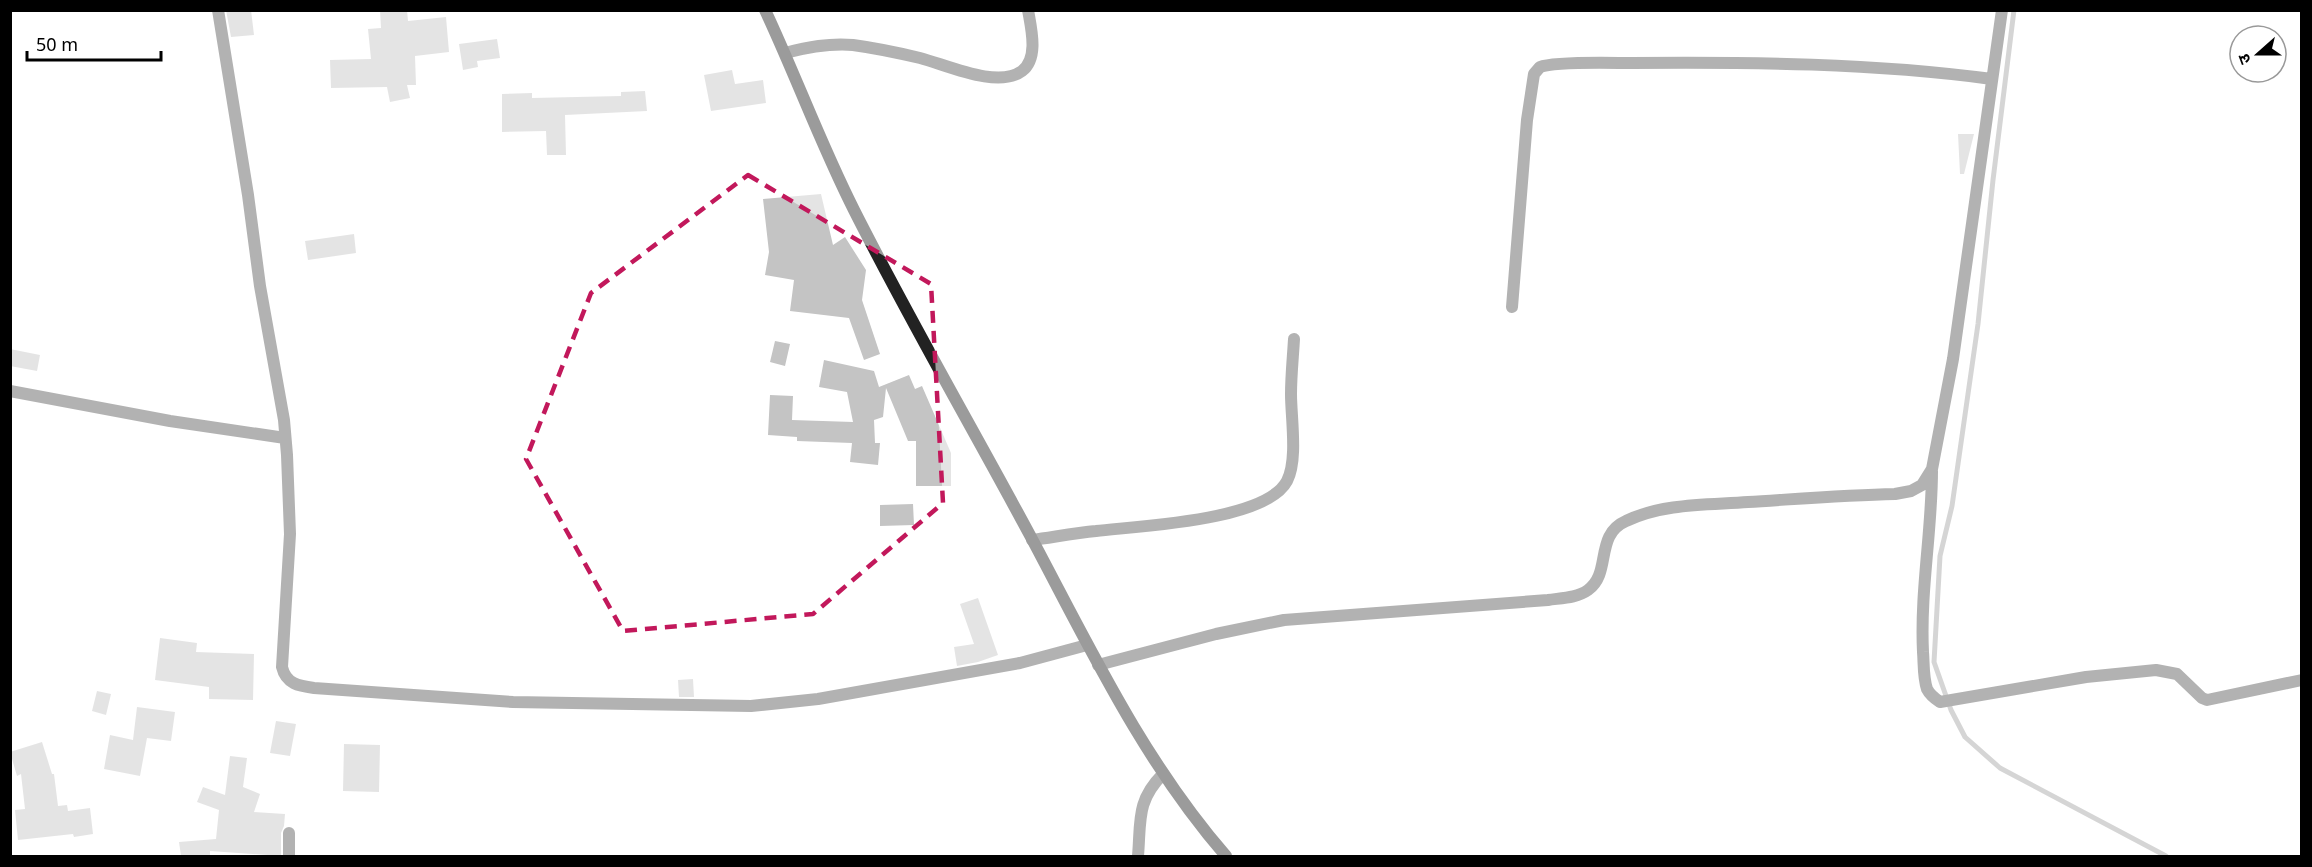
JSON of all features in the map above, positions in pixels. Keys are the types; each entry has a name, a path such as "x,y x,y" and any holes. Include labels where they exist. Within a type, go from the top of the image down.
{"main road":[{"path":"765,10 816,130 854,210 1087,645 1163,774 1202,829 1226,856"}],"street":[{"path":"218,10 285,438 290,534 282,667 287,679 297,685 513,702 751,706 818,699 1020,663 1087,645"},
{"path":"785,53 824,45 855,45 920,58 983,76 1011,76 1022,71 1029,63 1033,51 1028,10"},
{"path":"2002,10 1953,359 1932,469 1932,509 1924,583 1922,631 1927,687 1932,697 1940,702 2144,671 2176,674 2207,700 2301,680"},
{"path":"1512,308 1527,120 1534,74 1544,65 1696,63 1863,67 1929,70 1992,79"},
{"path":"1032,540 1098,530 1170,524 1232,511 1260,503 1272,496 1283,487 1292,469 1291,392 1294,339"},
{"path":"10,391 181,423 285,438"},
{"path":"1098,665 1216,634 1284,620 1548,600 1577,595 1593,586 1600,571 1605,546 1611,531 1626,520 1646,513 1690,506 1911,492 1922,485 1932,469"},
{"path":"1138,856 1143,800 1148,790 1163,774"},
{"path":"289,833 289,856"}],"highlighted area":[{"path":"748,175 931,284 943,503 813,614 623,631 526,459 591,293"}],"building":[{"path":"226,10 251,10 254,35 231,37"},
{"path":"380,10 407,10 408,21 446,17 449,52 415,56 416,85 407,85 410,98 390,102 387,87 331,88 330,60 371,59 368,29 381,28"},
{"path":"497,39 500,58 477,61 478,67 463,70 459,44"},
{"path":"732,70 735,84 763,80 766,103 711,111 704,75"},
{"path":"645,91 647,111 565,115 566,155 547,155 546,131 502,132 502,94 532,93 532,98 621,96 621,92"},
{"path":"1958,134 1974,134 1964,174 1960,174"},
{"path":"821,194 833,245 845,237 866,270 862,300 880,354 864,360 849,318 790,311 794,280 765,275 769,252 763,199"},
{"path":"354,234 356,253 308,260 305,241"},
{"path":"775,341 790,344 785,366 770,362"},
{"path":"10,349 40,355 37,371 10,366"},
{"path":"824,360 874,371 879,387 909,375 915,389 922,386 951,453 951,486 916,486 916,441 908,441 886,388 883,417 874,420 875,443 880,443 878,465 850,462 852,443 797,441 797,437 768,435 770,395 793,396 792,420 853,422 847,392 819,387"},
{"path":"913,504 914,525 880,526 880,505"},
{"path":"978,598 998,655 957,666 954,647 974,644 960,604"},
{"path":"160,638 197,643 196,652 254,654 253,700 209,699 209,687 155,680"},
{"path":"693,679 694,697 679,697 678,680"},
{"path":"97,691 111,694 106,715 92,711"},
{"path":"137,707 175,712 171,741 147,738 140,776 104,769 110,735 133,740"},
{"path":"276,721 296,724 290,756 270,753"},
{"path":"42,742 52,774 54,774 58,806 67,805 68,811 90,808 93,834 18,840 15,810 25,809 21,774 17,776 10,752"},
{"path":"344,744 380,745 379,792 343,791"},
{"path":"230,756 247,758 243,787 260,794 254,812 285,814 281,833 281,856 210,851 210,856 181,856 179,842 216,839 219,810 197,802 203,787 225,795"}],"waterway":[{"path":"2014,10 1978,324 1952,506 1940,556 1934,662 1951,710 1965,737 2000,768 2166,856"}]}
